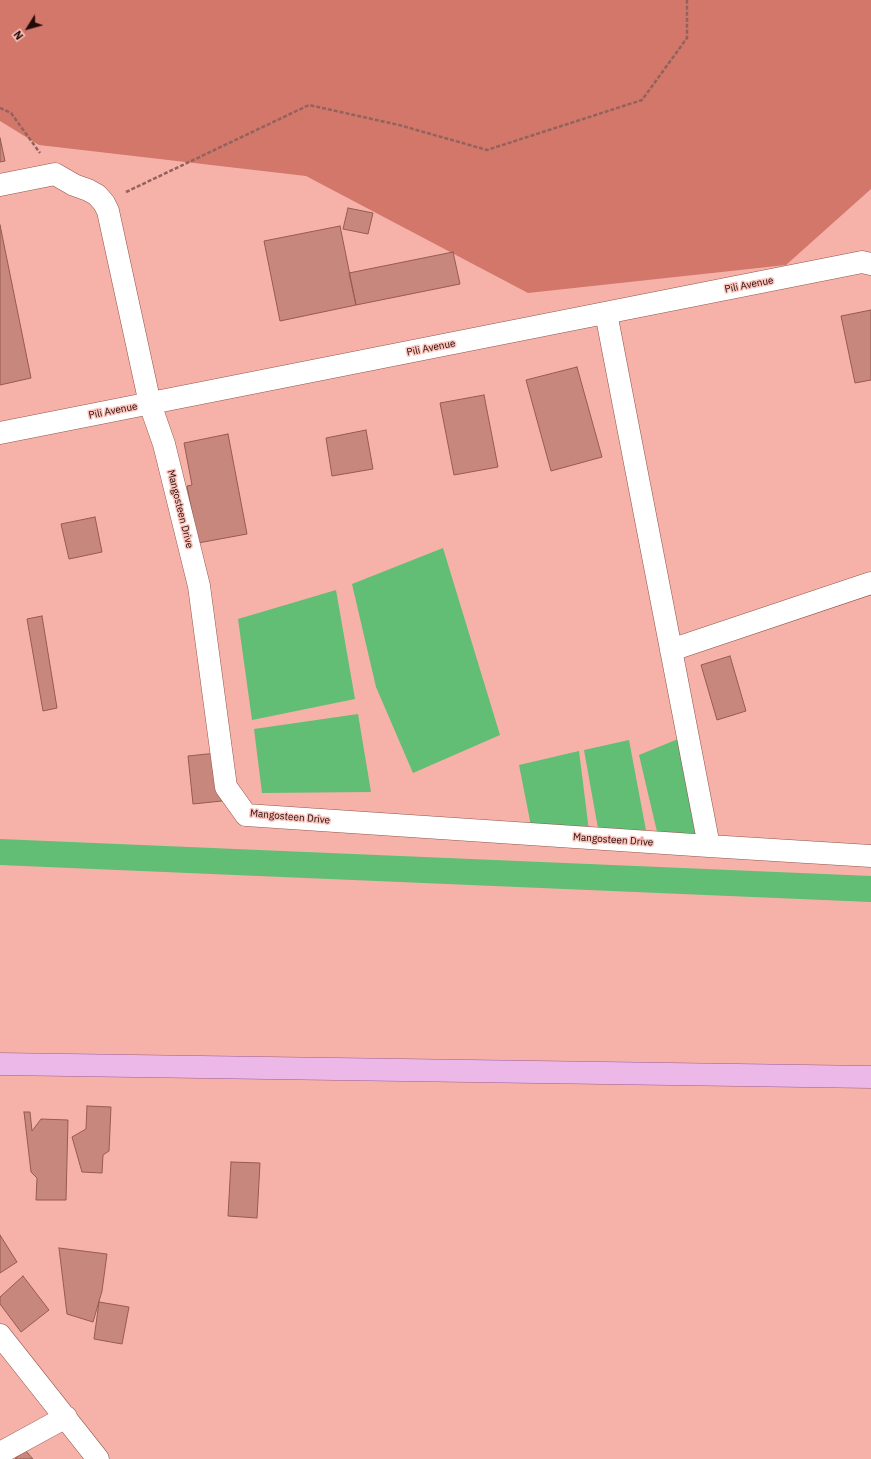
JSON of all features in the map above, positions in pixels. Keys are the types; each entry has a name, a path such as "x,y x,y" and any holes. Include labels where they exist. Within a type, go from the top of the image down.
{"main road":[{"path":"0,1064 871,1077"}],"street":[{"path":"0,185 55,174 74,185 97,195 104,203 108,211 150,404"},
{"name":"Pili Avenue","path":"0,433 606,313 868,259"},
{"path":"606,313 709,846 871,856"},
{"name":"Mangosteen Drive","path":"150,404 164,444 199,586 226,787 246,815 709,846"},
{"path":"671,650 871,583"},
{"path":"0,1335 98,1459"},
{"path":"0,1453 66,1417"}],"path":[{"path":"104,203 309,105 399,125 487,150 642,100 688,38 687,0"},
{"path":"0,108 11,113 55,174"}],"shaded area":[{"path":"0,0 871,0 871,189 786,265 528,293 306,176 39,145 0,121"},
{"path":"443,548 500,735 413,773 376,687 352,584"},
{"path":"336,590 355,699 252,720 238,619"},
{"path":"358,714 371,792 262,793 254,729"},
{"path":"683,737 706,841 658,836 639,755"},
{"path":"629,740 648,841 599,834 584,750"},
{"path":"579,751 589,831 532,831 519,765"}],"building":[{"path":"0,138 5,161 0,162"},
{"path":"348,208 373,213 368,234 343,229"},
{"path":"0,225 31,378 0,385"},
{"path":"340,226 356,305 280,321 264,241"},
{"path":"453,252 460,284 356,305 349,273"},
{"path":"871,310 871,380 855,383 841,316"},
{"path":"577,367 602,457 551,471 526,380"},
{"path":"484,395 498,467 454,475 440,403"},
{"path":"366,430 373,469 332,476 326,438"},
{"path":"228,434 247,534 198,543 187,486 192,485 184,443"},
{"path":"95,517 102,552 69,559 61,524"},
{"path":"42,616 57,708 43,711 27,619"},
{"path":"730,656 746,711 717,720 701,665"},
{"path":"217,753 222,801 193,804 188,756"},
{"path":"87,1106 111,1107 109,1151 103,1155 102,1173 82,1172 72,1137 86,1129"},
{"path":"24,1112 30,1112 32,1131 41,1119 68,1120 66,1200 36,1200 37,1178 31,1172"},
{"path":"231,1162 260,1163 257,1218 228,1216"},
{"path":"0,1235 17,1262 0,1273"},
{"path":"59,1248 107,1254 102,1291 93,1322 67,1314"},
{"path":"23,1276 49,1310 21,1332 0,1304 0,1297"},
{"path":"99,1302 129,1307 122,1344 94,1339"},
{"path":"25,1450 33,1459 15,1459"}],"waterway":[{"path":"0,852 871,889"}]}
